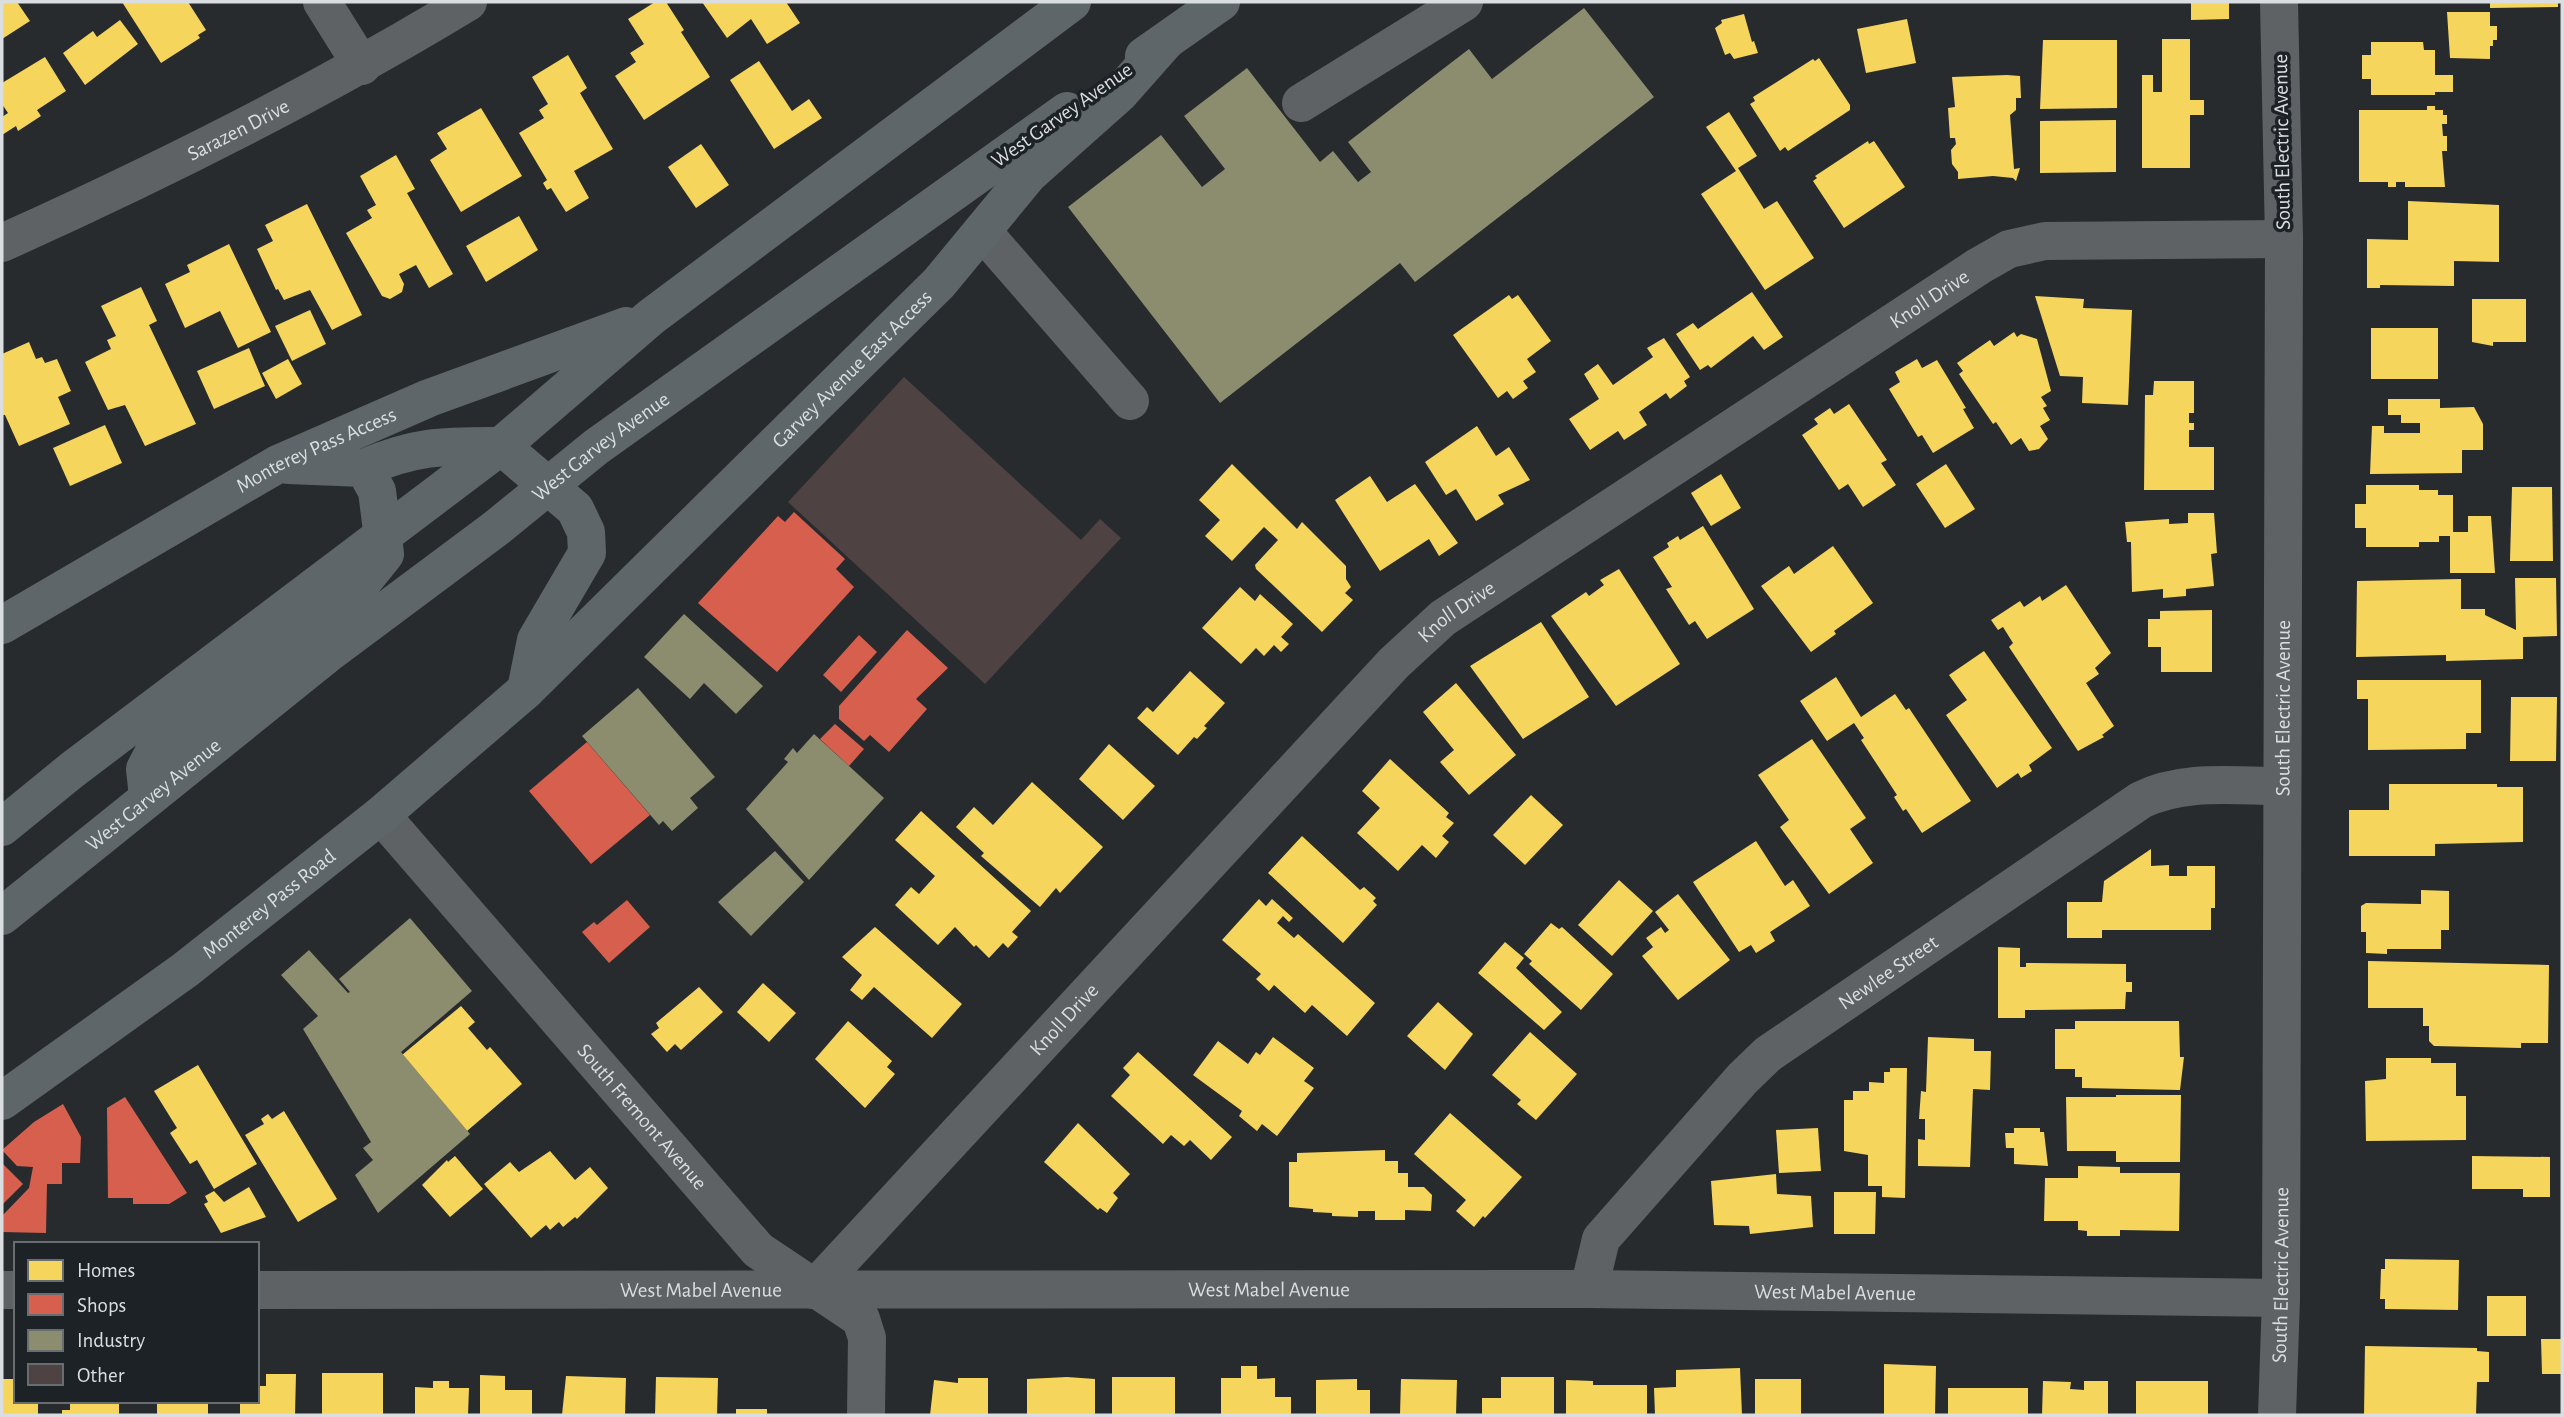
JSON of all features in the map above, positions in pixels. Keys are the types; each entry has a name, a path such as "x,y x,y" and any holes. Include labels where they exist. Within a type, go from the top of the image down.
{"main road":[{"path":"2,827 501,446 651,317 1072,2"},
{"name":"West Garvey Avenue","path":"2,916 330,652 596,447 1221,2"},
{"name":"Garvey Avenue East Access","path":"526,690 939,283 1029,174 1120,93 1166,41"},
{"name":"Monterey Pass Access","path":"2,625 278,464 429,398 651,317"},
{"path":"278,464 364,468 401,452 439,446 501,446 575,509 586,532 587,553 536,640 526,690"},
{"path":"148,797 145,769 156,748 356,590 385,554 377,491 364,468"},
{"name":"Monterey Pass Road","path":"2,1101 186,970 381,815 526,690"}],"street":[{"path":"322,2 362,66"},
{"name":"Sarazen Drive","path":"2,243 105,197 362,66 468,2"},
{"path":"1301,103 1464,2"},
{"name":"South Electric Avenue","path":"2277,1415 2281,1298 2284,239 2279,2"},
{"path":"982,231 1130,401"},
{"name":"Knoll Drive","path":"813,1290 1394,663 1443,618 1979,266 2009,249 2045,241 2284,239"},
{"name":"Newlee Street","path":"1589,1289 1601,1239 1743,1078 1768,1054 2141,800 2160,790 2180,786 2281,786"},
{"name":"South Fremont Avenue","path":"381,815 758,1250 813,1290 861,1319 867,1338 866,1415"},
{"name":"West Mabel Avenue","path":"259,1290 1589,1289 2281,1298"}],"building: Homes":[{"path":"2,2 17,2 30,21 2,39"},
{"path":"122,2 188,2 206,30 198,35 200,38 161,63"},
{"path":"655,2 666,2 684,30 681,32 710,77 644,120 615,76 636,62 630,53 644,44 628,19"},
{"path":"702,2 786,2 800,23 767,44 751,19 727,38"},
{"path":"2191,2 2229,2 2229,19 2191,20"},
{"path":"2490,2 2558,2 2558,7 2490,8"},
{"path":"2447,12 2490,12 2490,26 2497,26 2497,40 2493,40 2493,46 2490,46 2490,59 2450,58"},
{"path":"1744,14 1758,53 1734,59 1730,53 1725,55 1715,28 1722,23 1721,20"},
{"path":"1907,19 1916,63 1866,73 1857,29"},
{"path":"120,20 138,44 85,85 63,53 93,31 97,37"},
{"path":"2162,39 2190,39 2190,100 2204,100 2204,115 2190,115 2190,168 2142,168 2142,75 2153,75 2153,92 2162,92"},
{"path":"2043,40 2117,40 2117,108 2040,109"},
{"path":"2371,42 2423,42 2424,50 2435,50 2435,75 2453,75 2453,92 2435,92 2435,95 2371,95 2371,79 2362,79 2362,55 2371,55"},
{"path":"568,55 587,88 580,93 613,149 574,171 589,198 566,212 551,188 547,190 543,183 547,180 519,133 544,118 539,110 548,104 532,77"},
{"path":"45,57 66,91 37,110 41,116 18,131 16,126 2,135 2,117 8,113 2,104 2,83"},
{"path":"1819,58 1850,105 1850,110 1788,151 1785,147 1780,151 1750,104 1755,101 1753,97 1813,59 1815,61"},
{"path":"759,61 792,111 809,99 822,118 774,149 730,80"},
{"path":"2020,76 2021,98 2016,98 2016,110 2010,115 2014,169 2020,168 2016,181 2013,178 1993,176 1958,179 1958,172 1952,164 1951,150 1956,144 1955,138 1950,138 1948,108 1955,107 1952,77"},
{"path":"2427,106 2435,106 2435,110 2443,110 2443,115 2447,115 2447,124 2442,124 2443,136 2447,136 2447,151 2442,151 2445,187 2405,187 2405,182 2396,182 2396,187 2388,187 2388,182 2359,182 2359,110 2427,110"},
{"path":"481,108 522,176 461,212 430,160 447,149 437,133"},
{"path":"1729,112 1757,156 1738,168 1764,209 1777,201 1814,258 1765,290 1701,194 1736,171 1706,127"},
{"path":"2116,120 2116,172 2040,173 2040,121"},
{"path":"1868,141 1869,144 1874,141 1905,187 1844,228 1813,181 1817,178 1815,176"},
{"path":"701,144 729,185 696,208 668,167"},
{"path":"396,155 415,189 407,193 453,274 429,288 416,265 399,274 404,284 402,292 390,299 382,296 346,233 372,218 367,210 376,205 360,176"},
{"path":"2408,201 2499,205 2499,262 2454,261 2454,286 2380,285 2380,288 2367,288 2367,239 2408,240"},
{"path":"307,204 362,315 332,330 310,290 284,300 278,289 276,290 257,249 273,241 265,225"},
{"path":"519,216 538,250 486,282 466,246"},
{"path":"229,244 271,332 238,348 220,311 185,328 165,284 190,272 187,265"},
{"path":"141,287 157,321 149,325 196,424 145,446 125,405 108,410 85,362 111,349 107,340 116,336 101,306"},
{"path":"1752,292 1783,337 1764,350 1753,336 1711,368 1708,365 1700,370 1676,334 1693,323 1698,329"},
{"path":"1509,295 1512,299 1518,295 1551,341 1527,359 1536,372 1523,381 1528,388 1513,399 1507,391 1498,398 1453,335"},
{"path":"2035,296 2084,299 2083,308 2132,310 2128,405 2082,403 2083,377 2060,376"},
{"path":"2472,299 2526,299 2526,342 2493,342 2493,346 2472,342"},
{"path":"310,310 326,344 292,361 275,326"},
{"path":"2371,328 2438,328 2438,379 2371,379"},
{"path":"2014,332 2017,337 2021,334 2037,339 2051,391 2041,397 2047,406 2043,408 2050,420 2040,426 2048,439 2039,449 2029,451 2021,438 2011,445 1996,422 1993,424 1959,374 1963,371 1957,363 1990,340 1994,346"},
{"path":"1664,338 1690,377 1684,381 1687,386 1670,399 1666,393 1639,412 1647,425 1624,440 1618,431 1590,450 1569,419 1599,399 1584,374 1598,364 1613,385 1653,357 1647,348"},
{"path":"29,342 36,359 42,357 45,363 57,359 71,391 58,397 70,424 19,446 5,415 2,415 2,354"},
{"path":"249,348 265,386 214,409 197,371"},
{"path":"288,359 302,384 276,399 262,373"},
{"path":"1917,359 1922,368 1937,360 1966,408 1963,409 1974,428 1933,453 1922,435 1918,437 1889,389 1900,382 1895,372"},
{"path":"2154,381 2194,381 2194,413 2189,413 2189,423 2194,423 2194,430 2189,430 2189,447 2214,447 2214,490 2144,490 2145,395 2153,395"},
{"path":"2388,399 2440,399 2440,408 2474,407 2483,424 2483,450 2462,450 2462,473 2370,474 2372,426 2384,426 2384,433 2420,433 2420,423 2401,423 2401,415 2388,415"},
{"path":"1849,404 1887,460 1881,463 1896,485 1863,507 1848,484 1839,490 1802,435 1818,424 1814,419 1830,408 1834,414"},
{"path":"105,425 122,463 70,486 53,448"},
{"path":"1477,426 1496,456 1509,447 1530,480 1498,495 1504,504 1476,521 1456,489 1446,495 1425,462"},
{"path":"1232,464 1297,529 1302,522 1346,566 1346,579 1351,587 1345,593 1353,600 1322,632 1256,569 1255,565 1278,540 1264,527 1232,561 1205,536 1220,520 1199,500"},
{"path":"1946,464 1975,509 1945,528 1916,484"},
{"path":"1721,474 1741,508 1711,526 1691,493"},
{"path":"1370,476 1387,502 1415,484 1458,543 1439,556 1429,539 1380,571 1335,500"},
{"path":"2366,485 2419,485 2419,490 2438,490 2438,495 2453,495 2453,532 2468,532 2468,516 2491,516 2495,573 2450,573 2450,536 2439,536 2439,542 2419,542 2419,547 2366,547 2366,528 2355,528 2355,504 2366,504"},
{"path":"2512,487 2552,487 2553,561 2510,561"},
{"path":"2188,513 2214,513 2217,553 2211,554 2214,586 2186,589 2186,596 2163,598 2163,589 2132,592 2131,542 2127,542 2125,522 2169,519 2169,524 2188,523"},
{"path":"1703,526 1754,609 1707,639 1695,621 1689,625 1666,589 1672,587 1653,557 1669,547 1667,543 1678,536 1680,540"},
{"path":"1833,546 1873,603 1834,631 1836,634 1811,652 1761,586 1789,566 1794,574"},
{"path":"1619,569 1680,664 1616,706 1551,616 1586,592 1589,596 1604,585 1600,580"},
{"path":"2515,578 2556,578 2557,636 2523,637 2523,659 2446,661 2446,655 2356,657 2357,581 2461,579 2461,609 2485,609 2485,615 2516,630"},
{"path":"2066,585 2111,653 2095,668 2099,674 2086,683 2114,726 2102,735 2104,737 2078,751 2009,647 2013,643 2003,627 1998,630 1991,620 2020,601 2024,607 2040,596 2042,601"},
{"path":"1240,587 1255,601 1260,594 1293,624 1281,637 1289,644 1281,652 1274,645 1264,656 1256,648 1241,664 1202,628"},
{"path":"2212,610 2212,672 2161,672 2161,647 2148,647 2148,619 2160,619 2160,611"},
{"path":"1541,622 1589,697 1523,739 1470,666"},
{"path":"1984,651 2052,748 2029,765 2032,771 2021,778 2018,773 1997,788 1946,715 1967,700 1949,675"},
{"path":"1190,671 1225,703 1204,726 1207,728 1197,739 1194,737 1178,755 1137,718 1147,707 1153,712"},
{"path":"1836,677 1861,717 1895,694 1906,710 1909,708 1971,801 1922,833 1906,809 1903,811 1894,797 1897,795 1861,740 1864,738 1854,723 1827,741 1800,701"},
{"path":"2357,680 2481,680 2481,733 2466,733 2466,749 2368,750 2368,699 2357,699"},
{"path":"1456,683 1516,755 1469,795 1440,762 1454,750 1423,712"},
{"path":"2511,697 2557,697 2556,761 2510,761"},
{"path":"1812,739 1866,818 1850,829 1873,863 1829,894 1780,827 1789,820 1758,775"},
{"path":"1109,744 1155,786 1123,820 1079,779"},
{"path":"1390,759 1449,813 1446,817 1454,823 1442,836 1449,842 1436,858 1422,845 1398,871 1357,833 1380,808 1362,791"},
{"path":"1032,782 1103,847 1060,893 1056,888 1040,907 981,856 984,853 956,827 974,807 993,825"},
{"path":"2389,784 2497,784 2497,787 2523,787 2523,842 2435,844 2435,856 2349,856 2349,810 2389,810"},
{"path":"1531,795 1563,825 1525,865 1493,835"},
{"path":"921,811 1031,911 1012,932 1018,937 1008,948 1003,943 989,958 955,927 938,945 895,905 911,887 919,894 935,876 895,840"},
{"path":"1302,836 1360,890 1364,887 1376,898 1373,901 1377,905 1343,943 1268,873"},
{"path":"1756,841 1785,886 1793,880 1810,906 1770,932 1775,941 1756,953 1751,945 1739,952 1693,882"},
{"path":"2151,849 2151,866 2169,865 2169,876 2187,876 2187,866 2215,866 2215,908 2211,908 2211,930 2102,930 2102,938 2067,938 2067,902 2102,902 2104,881"},
{"path":"1619,880 1653,911 1612,956 1578,925"},
{"path":"2421,890 2449,891 2449,930 2441,930 2441,949 2387,949 2387,954 2366,953 2366,932 2361,932 2361,906 2366,903 2421,904"},
{"path":"1678,894 1730,960 1678,1000 1642,956 1653,947 1646,938 1661,927 1665,933 1669,930 1655,912"},
{"path":"1259,899 1266,906 1272,899 1293,918 1289,922 1283,916 1277,923 1294,938 1298,934 1375,1003 1347,1036 1312,1005 1305,1013 1274,985 1269,991 1256,979 1261,974 1222,940"},
{"path":"1551,923 1559,929 1562,927 1613,974 1581,1010 1529,964 1532,961 1524,954"},
{"path":"875,927 962,1004 932,1038 874,987 862,1000 850,990 862,975 842,957"},
{"path":"1505,942 1524,958 1516,968 1562,1012 1544,1030 1478,973"},
{"path":"1998,947 2020,948 2020,967 2026,967 2026,963 2126,964 2126,982 2132,982 2132,992 2126,992 2125,1009 2025,1010 2025,1018 1998,1018"},
{"path":"2368,961 2549,965 2548,1043 2521,1043 2521,1048 2434,1046 2429,1041 2429,1026 2423,1026 2423,1008 2368,1008"},
{"path":"763,983 796,1013 769,1042 737,1012"},
{"path":"699,987 723,1012 681,1050 675,1044 667,1052 651,1034 659,1028 656,1023"},
{"path":"1438,1002 1473,1034 1445,1070 1407,1036"},
{"path":"461,1006 475,1022 468,1028 487,1050 490,1047 522,1084 467,1131 402,1055"},
{"path":"848,1021 892,1061 887,1067 895,1074 865,1108 815,1059"},
{"path":"2075,1021 2179,1021 2180,1057 2184,1057 2180,1090 2082,1088 2082,1077 2075,1077 2075,1069 2055,1069 2055,1029 2075,1029"},
{"path":"1530,1032 1577,1074 1536,1120 1517,1104 1521,1100 1492,1075"},
{"path":"1273,1037 1314,1068 1304,1081 1314,1088 1277,1136 1262,1124 1257,1131 1239,1116 1242,1111 1193,1075 1218,1041 1248,1064 1256,1052 1260,1055"},
{"path":"1928,1037 1974,1039 1974,1051 1991,1051 1990,1090 1973,1089 1970,1167 1918,1166 1918,1139 1925,1140 1925,1119 1919,1119 1921,1091 1926,1092"},
{"path":"1138,1052 1232,1137 1211,1160 1190,1140 1184,1146 1171,1135 1163,1144 1111,1096 1130,1075 1123,1068"},
{"path":"2386,1058 2431,1058 2431,1063 2456,1063 2456,1096 2466,1096 2466,1140 2366,1141 2365,1081 2386,1079"},
{"path":"198,1065 257,1164 214,1189 197,1160 190,1164 170,1133 177,1128 154,1091"},
{"path":"1890,1068 1907,1068 1905,1198 1882,1197 1882,1186 1868,1186 1868,1155 1844,1151 1844,1100 1853,1100 1853,1091 1869,1091 1869,1082 1884,1083 1884,1072 1890,1072"},
{"path":"2181,1095 2180,1162 2116,1162 2116,1151 2067,1151 2066,1097"},
{"path":"284,1111 337,1199 298,1222 245,1135 264,1124 261,1119 268,1114 272,1119"},
{"path":"1450,1113 1522,1177 1474,1227 1456,1211 1466,1200 1414,1154"},
{"path":"1078,1123 1130,1174 1113,1193 1118,1198 1107,1213 1100,1208 1098,1210 1044,1162"},
{"path":"1818,1128 1821,1171 1779,1173 1776,1130"},
{"path":"2014,1128 2040,1128 2040,1132 2044,1132 2048,1166 2014,1164 2014,1148 2006,1148 2005,1133 2014,1133"},
{"path":"1385,1150 1385,1161 1398,1161 1398,1173 1408,1173 1408,1187 1424,1187 1432,1195 1431,1211 1405,1210 1405,1220 1375,1220 1375,1211 1358,1211 1358,1217 1332,1216 1332,1213 1313,1212 1313,1209 1289,1207 1289,1162 1297,1162 1297,1153"},
{"path":"550,1151 575,1180 590,1167 608,1188 577,1219 575,1217 563,1227 559,1222 550,1230 546,1225 531,1238 484,1184 510,1162 519,1172"},
{"path":"455,1156 483,1189 450,1217 422,1185 447,1160 448,1162"},
{"path":"2472,1156 2550,1157 2550,1197 2523,1197 2523,1189 2472,1189"},
{"path":"2078,1166 2120,1167 2120,1173 2180,1173 2179,1231 2120,1230 2120,1236 2087,1236 2087,1231 2078,1230 2078,1221 2044,1221 2045,1178 2078,1178"},
{"path":"1776,1174 1777,1194 1811,1196 1813,1227 1750,1234 1749,1226 1714,1225 1711,1181"},
{"path":"249,1187 266,1217 221,1233 204,1204 208,1202 205,1196 214,1191 224,1202"},
{"path":"1834,1192 1876,1192 1875,1234 1834,1234"},
{"path":"2385,1259 2459,1260 2458,1310 2385,1309 2385,1299 2380,1299 2381,1269 2385,1269"},
{"path":"2487,1296 2526,1296 2526,1336 2487,1336"},
{"path":"2541,1339 2562,1339 2562,1374 2542,1374"},
{"path":"2365,1346 2477,1348 2477,1351 2489,1352 2489,1382 2477,1382 2476,1415 2364,1415"},
{"path":"1884,1364 1936,1366 1935,1415 1884,1415"},
{"path":"1241,1366 1257,1366 1257,1379 1275,1378 1275,1397 1291,1397 1291,1415 1221,1415 1221,1378 1241,1378"},
{"path":"1740,1368 1742,1415 1655,1415 1654,1388 1676,1387 1676,1370"},
{"path":"322,1373 383,1373 383,1415 322,1415"},
{"path":"266,1374 296,1374 295,1415 240,1415 240,1403 259,1403 259,1386 266,1386"},
{"path":"480,1375 505,1376 505,1390 532,1390 532,1415 480,1415"},
{"path":"566,1376 626,1378 625,1415 562,1415"},
{"path":"656,1377 718,1378 717,1415 655,1415"},
{"path":"1112,1377 1175,1377 1175,1415 1112,1415"},
{"path":"1501,1377 1554,1377 1554,1415 1482,1415 1482,1398 1501,1398"},
{"path":"958,1378 988,1378 988,1415 930,1415 934,1380 958,1383"},
{"path":"2,1379 14,1379 14,1403 38,1403 38,1415 2,1415"},
{"path":"1027,1379 1095,1379 1095,1415 1027,1415"},
{"path":"1357,1379 1357,1390 1370,1390 1370,1415 1316,1415 1316,1380"},
{"path":"1401,1379 1457,1380 1456,1415 1400,1415"},
{"path":"1755,1379 1801,1379 1801,1415 1755,1415"},
{"path":"1566,1380 1593,1381 1593,1385 1647,1385 1647,1415 1566,1415"},
{"path":"433,1381 449,1381 449,1388 469,1388 468,1415 415,1415 415,1387 433,1388"},
{"path":"2043,1381 2071,1382 2070,1389 2084,1390 2084,1381 2108,1381 2108,1415 2042,1415"},
{"path":"2136,1381 2208,1381 2208,1415 2136,1415"},
{"path":"1948,1388 2028,1388 2028,1415 1948,1415"},
{"path":"70,1403 119,1403 119,1415 62,1415 62,1410 70,1410"},
{"path":"157,1403 208,1403 208,1415 157,1415"},
{"path":"736,1409 767,1409 767,1415 736,1415"}],"building: Shops":[{"path":"794,512 845,559 836,569 854,587 777,672 698,603 778,516 785,522"},
{"path":"907,630 948,668 916,699 927,709 889,752 870,735 864,741 839,719 839,706"},
{"path":"859,635 877,652 841,692 823,675"},
{"path":"835,724 864,749 849,766 820,739"},
{"path":"587,742 650,815 591,864 529,791"},
{"path":"627,900 650,927 609,963 582,932 594,922 597,925"},
{"path":"125,1097 187,1193 169,1204 133,1204 133,1198 108,1198 107,1108"},
{"path":"63,1104 81,1137 80,1163 62,1163 62,1184 47,1184 46,1233 2,1232 2,1216 29,1188 33,1167 17,1166 2,1150 34,1122"},
{"path":"2,1163 23,1184 2,1205"}],"building: Industry":[{"path":"1584,8 1654,97 1415,282 1400,263 1220,403 1068,207 1161,135 1202,187 1225,169 1184,116 1247,68 1320,162 1333,151 1358,182 1371,172 1348,142 1469,49 1492,79"},
{"path":"684,614 763,686 736,714 704,683 690,699 644,657"},
{"path":"638,688 715,777 690,798 698,808 672,831 663,821 659,825 582,736"},
{"path":"814,734 884,798 809,880 746,809 788,762 784,759 793,748 797,753"},
{"path":"775,851 804,882 751,936 718,902"},
{"path":"410,918 472,991 401,1052 470,1134 378,1213 355,1175 373,1160 363,1148 371,1142 303,1029 318,1016 281,975 309,950 348,993 350,992 339,979"}],"building: Other":[{"path":"904,377 1081,540 1100,519 1121,538 985,684 788,502"}]}
